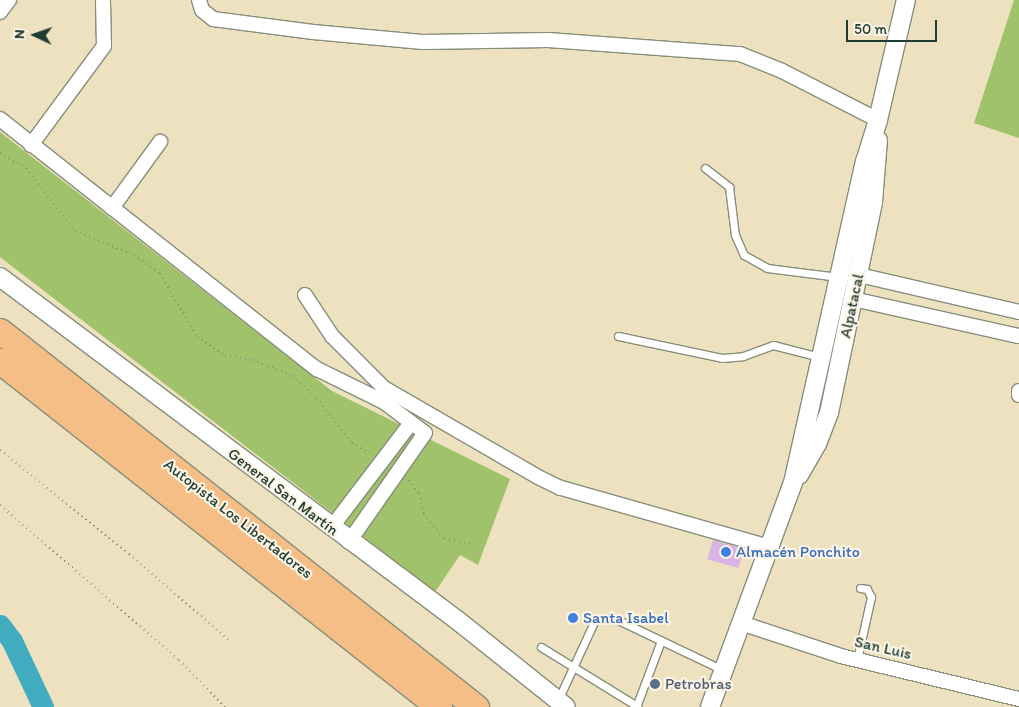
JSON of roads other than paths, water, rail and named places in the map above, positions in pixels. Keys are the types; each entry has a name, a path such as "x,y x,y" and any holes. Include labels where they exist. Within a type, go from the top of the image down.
{"highway":[{"name":"Autopista Los Libertadores","path":"0,331 476,707"},
{"name":"Autopista Los Libertadores","path":"0,362 440,707"}],"street":[{"path":"0,12 9,0"},
{"path":"199,0 202,10 213,19 313,32 423,42 548,40 740,54 782,71 878,120"},
{"name":"Alpatacal","path":"793,483 810,457 828,413 859,275 865,200 878,120 906,0"},
{"path":"30,145 104,46 103,2"},
{"path":"0,119 30,145 317,369 384,402 425,433 350,542"},
{"path":"112,208 160,142"},
{"name":"Alpatacal","path":"710,707 793,483 841,277 865,200"},
{"path":"859,275 1019,312"},
{"name":"General San Martín","path":"0,277 562,704"},
{"path":"305,295 332,336 384,388 538,477 560,488 768,548"},
{"path":"853,299 1019,336"},
{"path":"810,409 817,414 828,413"},
{"path":"330,528 411,423"},
{"name":"San Luis","path":"741,623 857,660 1019,699"}],"lane":[{"path":"705,168 729,187 735,236 744,255 767,268 841,277"},
{"path":"618,336 722,358 743,356 773,345 823,358"},
{"path":"857,660 872,597 867,589 860,588"},
{"path":"562,704 574,668 595,620 605,618 618,620 724,670"},
{"path":"541,647 637,706 661,641"}],"waterway":[{"path":"0,625 12,641 43,707"}],"place":[{"name":"Almacén Ponchito","path":"726,552"},
{"name":"Santa Isabel","path":"573,618"},
{"name":"Petrobras","path":"655,684"}]}
